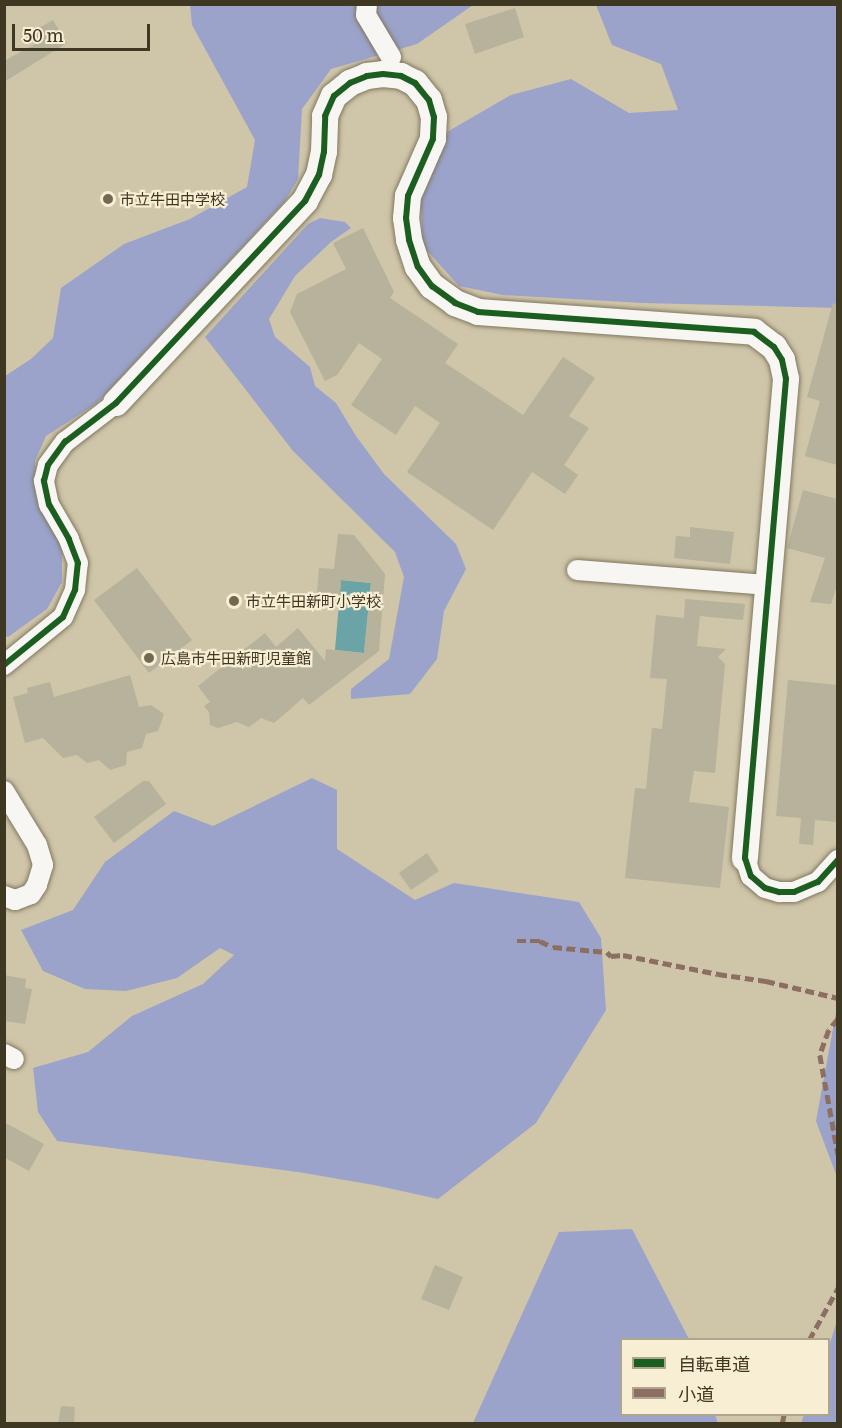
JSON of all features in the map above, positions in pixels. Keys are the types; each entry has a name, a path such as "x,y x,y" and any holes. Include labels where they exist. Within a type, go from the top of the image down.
{"street":[{"path":"367,4 366,15 391,57"},
{"path":"4,665 63,617 75,590 78,562 69,538 49,505 45,481 48,465 65,442 116,403 305,201 319,175 324,152 325,116 334,96 350,83 367,76 382,74 401,76 415,83 429,100 434,117 433,139 408,196 406,218 409,240 418,267 432,286 455,303 478,312 754,332 774,347 782,360 786,379 745,858 751,876 765,888 780,892 794,892 818,882 837,860"},
{"path":"577,570 768,585"},
{"path":"4,791 38,845 43,865 37,885 31,894 15,900 4,896"}],"shaded area":[{"path":"190,5 473,5 417,44 331,69 302,109 298,179 285,201 97,403 46,436 35,461 36,490 62,550 62,582 47,609 8,637 5,636 5,376 31,359 53,338 61,288 124,244 190,219 247,187 255,140 192,25"},
{"path":"596,5 837,5 837,308 643,303 503,295 459,286 423,246 420,189 447,132 511,95 571,79 629,113 678,110 661,64 612,45"},
{"path":"320,218 345,222 351,228 331,242 295,276 269,319 275,337 310,367 315,386 336,403 356,436 384,474 456,544 466,569 444,611 437,659 410,694 351,699 351,689 389,659 404,577 395,552 293,451 205,337 308,224"},
{"path":"341,580 371,583 364,653 335,650"},
{"path":"312,778 337,790 337,849 415,900 454,883 579,902 601,938 606,1010 536,1123 438,1199 298,1172 57,1141 38,1112 33,1068 88,1052 132,1016 203,984 234,955 220,948 177,978 126,991 85,989 43,971 21,930 73,910 105,862 174,811 213,826"},
{"path":"837,1007 837,1177 816,1121"},
{"path":"632,1229 688,1338 620,1338 620,1416 715,1416 718,1423 473,1423 559,1232"},
{"path":"837,1321 837,1423 801,1423 804,1416 830,1416 830,1343"}],"building":[{"path":"515,8 524,37 475,54 465,24"},
{"path":"53,20 67,43 4,82 4,61 35,44 29,34"},
{"path":"363,228 394,292 390,298 458,344 445,363 523,415 563,357 595,378 569,416 589,428 564,465 578,475 565,494 532,472 493,530 407,472 440,423 415,406 396,435 351,405 382,359 359,343 337,375 325,381 290,312 297,294 346,269 333,243"},
{"path":"833,303 837,304 837,465 805,456 820,401 807,397"},
{"path":"803,490 837,499 837,585 831,604 810,602 825,558 787,548"},
{"path":"690,527 734,532 730,564 674,558 676,536 690,537"},
{"path":"338,534 354,535 385,574 379,651 309,705 303,698 274,723 261,718 249,727 237,722 218,728 210,725 209,712 204,706 210,702 198,686 265,633 276,647 298,628 325,661 326,649 364,653 371,583 341,580 339,607 316,605 319,568 334,569"},
{"path":"137,568 192,640 149,673 94,600"},
{"path":"685,599 745,604 743,620 700,616 697,646 726,649 718,657 725,664 715,773 694,771 689,802 729,807 720,888 625,878 635,788 646,789 652,728 662,729 667,679 650,678 656,615 684,618"},
{"path":"130,675 139,707 151,705 164,714 158,731 146,734 142,748 127,752 126,765 110,770 99,760 87,763 77,755 63,758 43,738 25,743 13,697 28,693 27,688 50,682 54,697"},
{"path":"788,680 837,685 837,822 815,820 813,845 799,844 801,818 776,816"},
{"path":"143,781 149,781 166,804 114,843 94,817"},
{"path":"427,853 439,871 411,890 399,873"},
{"path":"4,975 26,979 25,988 32,989 25,1024 4,1021"},
{"path":"4,1122 44,1144 29,1171 4,1157"},
{"path":"435,1265 463,1277 449,1310 421,1299"},
{"path":"61,1406 75,1407 74,1424 58,1424"}],"marked path":[{"path":"517,941 540,941 553,947 607,952 611,956 623,955 766,981 838,998"},
{"path":"838,1019 829,1030 820,1055 838,1154"},
{"path":"810,1338 838,1288"},
{"path":"782,1424 784,1416"}],"cycle path":[{"path":"4,665 63,617 75,590 78,563 69,539 49,505 44,481 48,465 65,442 116,403 305,201 319,175 324,152 325,116 334,96 350,83 367,76 383,74 401,76 415,83 429,100 434,117 433,139 408,196 406,218 409,240 418,267 432,286 455,303 478,312 754,332 774,347 782,360 786,379 745,858 751,876 765,888 779,892 794,892 818,882 838,860"}],"place":[{"name":"市立牛田中学校","path":"108,199"},
{"name":"市立牛田新町小学校","path":"234,601"},
{"name":"広島市牛田新町児童館","path":"149,658"}]}
